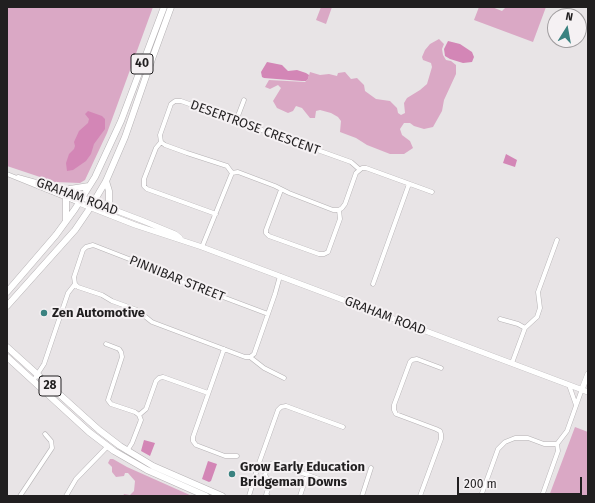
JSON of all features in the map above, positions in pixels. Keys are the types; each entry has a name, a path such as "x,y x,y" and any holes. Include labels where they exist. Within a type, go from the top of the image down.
{"main road":[{"name":"40","path":"7,292 46,246 81,201 104,161 121,121 164,7"},
{"name":"40","path":"7,306 68,238 92,205 106,181 117,158 130,124 171,7"},
{"path":"121,121 130,124"},
{"path":"106,181 109,192 109,208"},
{"path":"62,191 89,186"},
{"path":"66,198 66,221"},
{"name":"28","path":"7,347 99,430 127,451 153,466 222,496"},
{"name":"28","path":"7,357 107,447 138,466 206,496"}],"street":[{"path":"236,121 244,100"},
{"name":"DESERTROSE CRESCENT","path":"162,142 160,135 171,104 175,101 181,101 351,162 359,169"},
{"path":"216,214 147,189 143,183 153,154 162,142 165,145 227,166 232,173"},
{"path":"232,173 238,172 333,210 339,210 345,204 356,173 359,169 366,168 432,192"},
{"path":"202,247 232,173"},
{"name":"GRAHAM ROAD","path":"7,174 62,191 81,201 144,228 173,238 182,239"},
{"name":"GRAHAM ROAD","path":"15,177 66,198 81,201"},
{"path":"373,284 410,184"},
{"path":"281,190 266,233 269,236 319,254 328,252 340,219 339,210"},
{"name":"GRAHAM ROAD","path":"92,205 109,208 175,234 182,239 202,247 588,392"},
{"path":"512,363 525,328 537,317 540,308 538,292 557,240"},
{"name":"PINNIBAR STREET","path":"75,284 74,277 83,250 86,247 93,245 160,271 167,276 268,314"},
{"path":"250,357 254,354 280,276"},
{"path":"33,381 38,375 45,361 68,293 75,284 78,287 102,295 112,301 137,310 152,322 245,357 250,357 264,368 284,378"},
{"path":"500,319 518,324 525,328"},
{"path":"106,344 119,348 122,352 108,400 112,404 140,415"},
{"path":"224,349 193,437 193,441 196,445 225,456 237,456"},
{"path":"420,496 441,439 441,434 440,431 436,429 396,414 394,406 412,360 417,359 441,368"},
{"path":"542,496 558,451 557,444 567,431 588,374"},
{"path":"140,415 146,409 156,381 159,378 163,377 208,393"},
{"path":"569,385 576,406"},
{"path":"249,496 278,410 281,407 286,406 343,427"},
{"path":"127,451 132,443 141,420 140,415"},
{"path":"20,496 52,448 51,441 45,434"},
{"path":"480,496 498,449 505,442 515,438 528,438 544,444 557,444"},
{"path":"66,496 76,479 107,447"},
{"path":"265,475 268,466 274,463 319,479"},
{"path":"362,496 371,468"},
{"path":"256,474 265,475"},
{"path":"265,475 270,483 266,496"},
{"path":"300,496 307,475"}],"shaded area":[{"path":"7,7 153,7 107,133 85,180 80,183 55,182 7,166"},
{"path":"321,7 332,7 326,24 316,20"},
{"path":"479,7 492,7 502,11 506,7 546,7 533,42 474,20"},
{"path":"439,39 444,44 442,49 446,60 451,61 456,65 456,74 444,100 442,111 433,127 424,129 410,123 404,123 400,129 402,135 410,141 413,148 404,154 390,154 340,132 341,121 338,117 331,113 320,110 316,111 315,118 310,118 302,108 296,106 293,111 288,113 277,108 273,101 281,88 278,85 270,89 265,87 269,80 305,82 308,79 310,72 320,75 329,74 337,76 338,73 345,72 351,79 357,78 364,85 365,91 376,99 390,101 401,115 405,113 404,103 407,98 427,84 432,67 431,63 423,60 422,57 430,44"},
{"path":"448,41 460,44 472,52 474,57 472,62 463,63 445,56 444,49"},
{"path":"267,62 282,65 288,71 297,70 306,73 309,75 308,79 306,81 302,81 264,78 262,77 261,72"},
{"path":"88,111 102,116 105,119 105,129 94,144 91,154 86,161 73,170 67,171 66,163 69,154 74,149 74,142 79,131 88,123 89,119 85,114"},
{"path":"506,154 517,160 515,167 503,163"},
{"path":"575,427 588,432 588,496 549,496"},
{"path":"144,440 155,443 150,456 141,451"},
{"path":"110,459 113,459 127,467 192,496 123,496 124,494 130,495 134,491 135,481 128,473 125,473 124,476 116,477 112,472 112,467 108,463"},
{"path":"208,461 217,464 211,481 209,482 202,479"}],"place":[{"name":"Zen Automotive","path":"44,313"},
{"name":"Grow Early Education Bridgeman Downs","path":"232,474"}]}
